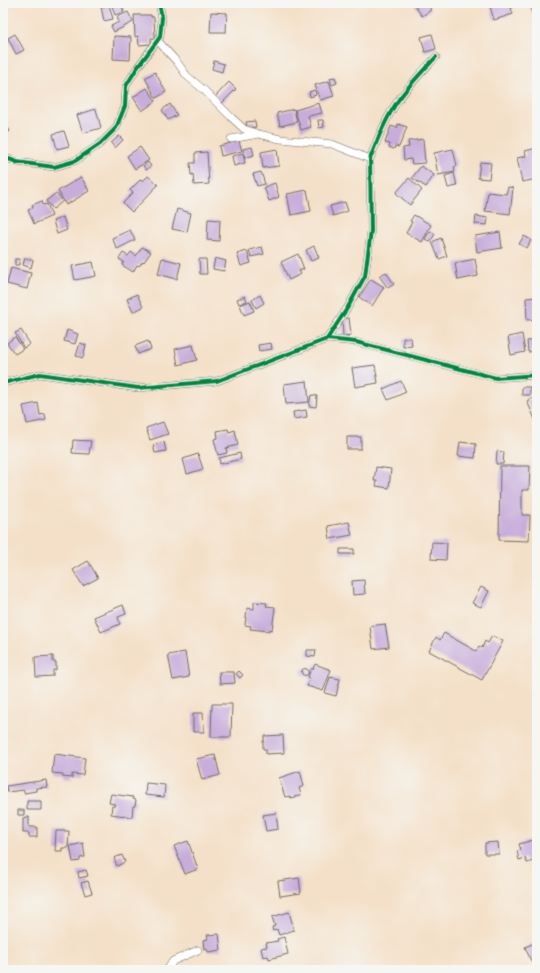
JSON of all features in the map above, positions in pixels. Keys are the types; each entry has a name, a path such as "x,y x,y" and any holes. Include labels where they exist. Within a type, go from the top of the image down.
{"street":[{"path":"3,157 17,162 54,167 75,161 100,144 116,128 125,106 126,86 137,68 160,37 162,18 159,3"},
{"path":"158,41 177,62 187,76 204,90 244,129 280,140 332,144 370,159"},
{"path":"327,340 348,307 365,276 371,231 370,159 385,121 396,102 436,57"},
{"path":"231,139 259,134"},
{"path":"3,383 40,374 138,388 217,381 327,340 356,342 496,378 537,375"},
{"path":"167,970 173,961 198,950"}],"building":[{"path":"111,3 121,3 124,12 115,15"},
{"path":"413,3 427,3 431,10 422,16"},
{"path":"489,3 513,3 514,7 511,8 513,14 494,20"},
{"path":"537,3 537,12 532,13 530,5"},
{"path":"109,5 113,19 104,21 101,7"},
{"path":"128,12 133,22 114,32 111,26 119,22 117,17"},
{"path":"211,12 227,13 226,32 210,32"},
{"path":"134,15 151,15 151,17 154,17 155,38 151,38 151,44 139,45 138,36 135,37"},
{"path":"15,34 24,50 16,54 8,38"},
{"path":"432,34 436,49 425,52 421,37"},
{"path":"114,36 131,37 130,60 113,59"},
{"path":"214,61 224,64 222,72 212,69"},
{"path":"155,72 166,92 156,98 145,78"},
{"path":"335,77 337,83 332,85 330,78"},
{"path":"329,81 334,96 320,100 315,85"},
{"path":"229,82 236,89 222,103 215,97"},
{"path":"147,88 156,101 142,111 133,97"},
{"path":"315,90 316,95 310,97 309,92"},
{"path":"319,103 322,113 308,116 311,127 301,130 295,110"},
{"path":"170,104 177,115 168,120 162,110"},
{"path":"96,109 101,128 83,133 77,115"},
{"path":"294,109 297,122 280,126 277,113"},
{"path":"318,120 323,120 324,127 319,128"},
{"path":"3,121 10,131 3,137"},
{"path":"255,121 256,127 247,128 246,122"},
{"path":"398,124 407,127 399,147 395,146 394,149 389,147 390,144 385,143 391,126 397,128"},
{"path":"64,131 69,146 57,149 53,134"},
{"path":"119,136 123,140 115,148 111,143"},
{"path":"423,139 425,163 412,164 411,159 404,160 403,148 409,147 408,141"},
{"path":"239,141 242,151 221,156 219,146"},
{"path":"140,147 149,160 135,169 127,156"},
{"path":"252,147 254,155 245,158 243,149"},
{"path":"537,148 537,179 522,182 517,158 526,156 525,151"},
{"path":"277,149 279,166 263,168 261,152"},
{"path":"453,149 457,166 454,167 455,172 438,175 434,153"},
{"path":"207,152 209,184 194,185 190,163 195,163 195,153"},
{"path":"243,153 245,163 234,166 232,156"},
{"path":"148,162 151,166 146,170 143,166"},
{"path":"480,162 491,163 489,179 478,178"},
{"path":"421,166 434,175 426,187 412,178"},
{"path":"261,172 265,184 257,186 253,174"},
{"path":"454,173 457,186 448,188 445,176"},
{"path":"148,176 158,185 132,212 123,203 133,193 130,190 141,179 143,181"},
{"path":"81,177 89,191 66,205 58,191"},
{"path":"409,178 422,190 410,205 396,193"},
{"path":"275,183 279,197 269,201 264,187"},
{"path":"508,187 513,188 510,214 485,211 488,192 506,194"},
{"path":"307,190 311,211 291,215 287,194"},
{"path":"56,193 63,201 53,209 46,201"},
{"path":"42,201 43,205 47,204 52,216 34,224 28,210 33,208 32,205"},
{"path":"345,202 348,211 333,216 330,206"},
{"path":"177,209 191,213 187,232 172,229"},
{"path":"414,215 431,225 422,242 406,233 412,222 410,221"},
{"path":"476,216 488,218 487,225 475,224"},
{"path":"63,217 67,230 57,234 53,221"},
{"path":"208,219 220,220 219,241 207,240"},
{"path":"130,230 135,240 117,249 112,238"},
{"path":"430,231 435,234 430,242 425,239"},
{"path":"500,232 502,248 477,252 475,236"},
{"path":"524,236 531,240 527,248 519,244"},
{"path":"441,238 447,256 439,259 432,242"},
{"path":"314,246 319,258 311,261 306,250"},
{"path":"142,247 151,252 144,262 143,261 139,266 137,265 133,272 122,265 124,262 119,259 123,253 128,256 131,252 136,256"},
{"path":"262,247 264,254 251,257 249,250"},
{"path":"247,251 251,263 241,266 237,254"},
{"path":"298,254 304,269 299,271 301,274 289,280 281,262"},
{"path":"25,258 33,260 31,268 23,265"},
{"path":"162,258 181,263 177,279 158,274"},
{"path":"215,258 226,261 224,271 213,269"},
{"path":"15,259 19,259 19,265 15,265"},
{"path":"199,259 206,259 207,274 200,274"},
{"path":"475,259 478,276 458,280 455,263"},
{"path":"93,262 96,276 75,280 72,266"},
{"path":"11,268 31,273 27,289 7,284"},
{"path":"386,272 394,284 388,288 379,276"},
{"path":"371,279 384,287 372,306 359,297"},
{"path":"137,294 143,307 133,312 127,299"},
{"path":"260,295 264,303 256,308 252,300"},
{"path":"245,296 247,301 239,304 237,299"},
{"path":"537,297 537,319 527,320 526,298"},
{"path":"250,301 254,311 244,315 240,305"},
{"path":"349,318 351,335 343,336 342,319"},
{"path":"21,330 30,344 24,348 15,333"},
{"path":"67,330 78,334 75,344 64,341"},
{"path":"522,334 525,352 511,355 508,337"},
{"path":"15,337 23,349 15,354 7,343"},
{"path":"403,338 411,338 412,346 403,347"},
{"path":"537,340 537,351 528,352 527,341"},
{"path":"148,341 151,349 138,354 135,346"},
{"path":"80,343 86,345 83,358 76,356"},
{"path":"271,343 272,349 259,351 258,345"},
{"path":"193,345 197,360 178,365 175,349"},
{"path":"375,365 378,383 355,387 352,368"},
{"path":"307,381 309,402 286,404 284,384"},
{"path":"401,381 406,392 388,400 383,389"},
{"path":"522,387 530,387 530,395 522,395"},
{"path":"311,395 317,396 316,407 309,406"},
{"path":"537,396 537,424 527,401"},
{"path":"38,403 40,415 45,414 46,420 27,424 23,406"},
{"path":"306,410 307,417 294,419 293,412"},
{"path":"163,422 168,434 150,440 146,428"},
{"path":"228,429 229,432 235,430 238,445 226,448 227,453 218,455 214,439 218,438 217,431"},
{"path":"347,437 361,437 361,449 347,449"},
{"path":"73,440 91,441 89,454 72,453"},
{"path":"164,442 166,451 155,453 153,445"},
{"path":"460,442 476,444 475,458 458,456"},
{"path":"497,451 504,452 503,464 496,464"},
{"path":"240,453 241,459 220,464 219,458"},
{"path":"198,454 203,469 187,474 183,459"},
{"path":"500,466 530,466 529,490 522,490 522,515 530,515 529,541 499,540"},
{"path":"376,467 391,469 389,488 376,486 377,481 374,481"},
{"path":"349,522 352,535 330,539 328,526"},
{"path":"432,542 447,543 446,560 431,559"},
{"path":"340,549 354,549 354,554 340,554"},
{"path":"88,561 98,578 83,586 73,570"},
{"path":"364,580 365,594 353,595 352,581"},
{"path":"481,587 489,591 481,607 472,603"},
{"path":"254,602 267,603 266,606 275,607 272,630 250,629 251,626 245,625 247,608 254,609"},
{"path":"123,605 126,614 118,617 120,624 101,632 94,617"},
{"path":"385,624 389,647 373,649 370,626"},
{"path":"444,633 476,651 479,646 482,648 485,641 488,643 492,636 503,641 482,680 429,651 436,637 440,640"},
{"path":"307,650 316,650 315,657 307,656"},
{"path":"185,652 189,677 173,680 168,655"},
{"path":"53,656 53,662 56,662 56,670 53,670 53,676 36,677 35,657"},
{"path":"315,664 331,670 323,691 307,686 310,678 308,677"},
{"path":"305,669 308,672 305,675 302,672"},
{"path":"239,671 243,675 240,678 236,674"},
{"path":"219,672 234,672 235,683 220,684"},
{"path":"330,677 340,679 336,696 325,693"},
{"path":"212,704 232,704 231,737 211,737"},
{"path":"193,713 203,713 204,732 193,732"},
{"path":"283,735 284,753 266,754 266,749 263,749 264,736"},
{"path":"54,754 85,758 83,775 72,774 72,778 63,777 63,774 52,773"},
{"path":"215,755 220,775 202,780 196,759"},
{"path":"300,771 304,786 299,788 301,795 291,798 290,796 285,797 279,778"},
{"path":"46,780 47,787 36,788 36,791 24,793 24,790 7,792 6,786"},
{"path":"146,783 165,785 164,797 145,795"},
{"path":"111,794 133,797 133,799 136,800 135,806 133,806 132,817 111,814 112,806 115,806 115,804 109,803"},
{"path":"27,801 41,801 41,810 27,810"},
{"path":"18,810 24,810 24,815 18,815"},
{"path":"276,813 278,829 266,831 263,815"},
{"path":"29,817 29,827 37,827 37,837 29,837 29,833 23,833 23,818"},
{"path":"56,831 69,831 68,848 62,848 62,851 55,851"},
{"path":"537,839 537,860 527,863 525,858 519,860 517,851 521,850 519,844"},
{"path":"188,841 198,869 185,874 174,846"},
{"path":"498,842 499,854 485,854 485,843"},
{"path":"83,843 85,857 80,858 80,861 73,862 70,846"},
{"path":"122,855 125,862 117,866 114,858"},
{"path":"86,870 88,876 79,878 78,872"},
{"path":"299,878 301,893 280,896 278,881"},
{"path":"88,881 92,893 85,895 81,883"},
{"path":"289,912 294,930 279,935 277,929 273,931 272,927 275,926 272,917"},
{"path":"219,934 221,950 208,952 207,948 204,949 203,940 208,939 207,935"},
{"path":"284,937 288,954 269,959 268,956 263,957 261,948 267,947 266,943 278,941 277,939"},
{"path":"537,942 537,958 531,961 525,947"},
{"path":"497,968 497,970 482,970 482,969"}],"cycle path":[{"path":"3,157 17,162 54,167 75,161 100,144 116,128 125,106 126,86 137,68 160,37 162,18 159,3"},
{"path":"327,339 348,307 365,276 371,231 370,159 378,137 397,102 410,85 436,57"},
{"path":"3,383 40,374 138,388 217,381 327,339 356,342 496,378 537,375"}]}
